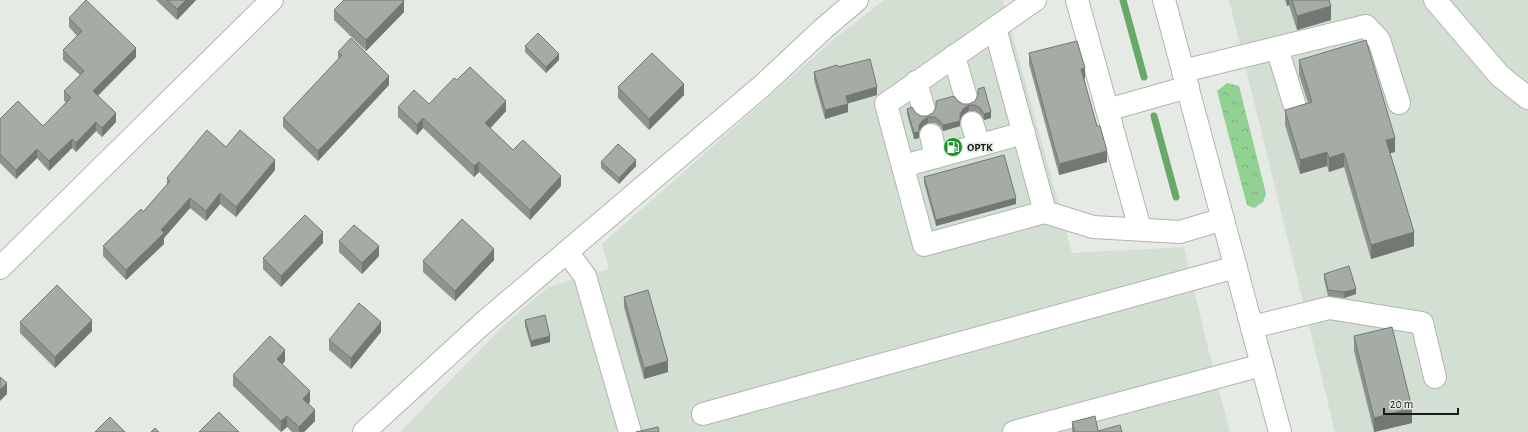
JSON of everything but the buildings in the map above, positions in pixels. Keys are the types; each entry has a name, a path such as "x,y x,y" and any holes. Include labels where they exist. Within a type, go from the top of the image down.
{"street":[{"path":"0,268 272,0"},
{"path":"364,432 482,324 762,86 823,29 857,0"},
{"path":"1035,0 886,104 924,245 1045,212 1092,227 1180,232 1223,219"},
{"path":"1078,0 1140,229"},
{"path":"1164,0 1280,432"},
{"path":"1435,0 1500,76 1528,98"},
{"path":"1107,110 1185,79 1277,48 1366,26 1379,40 1399,103"},
{"path":"995,28 1045,212"},
{"path":"1277,48 1294,103"},
{"path":"954,56 966,98"},
{"path":"916,82 924,110"},
{"path":"972,123 979,145"},
{"path":"903,166 1024,133"},
{"path":"931,135 936,157"},
{"path":"566,252 585,276 630,432"},
{"path":"703,414 1236,267"},
{"path":"1252,327 1329,308 1422,323 1435,377"},
{"path":"1014,432 1262,365"}],"shaded area":[{"path":"884,0 1003,0 1072,253 1184,247 1230,432 400,432 504,325 548,287 609,269 602,244 833,40"},
{"path":"1229,0 1528,0 1528,432 1335,432"}],"green space":[{"path":"1227,83 1239,86 1266,194 1263,202 1254,208 1247,205 1217,91"}],"waterway":[{"path":"1123,0 1144,77"},
{"path":"1154,116 1176,197"}],"place":[{"name":"ОРТК","path":"953,147"}]}
